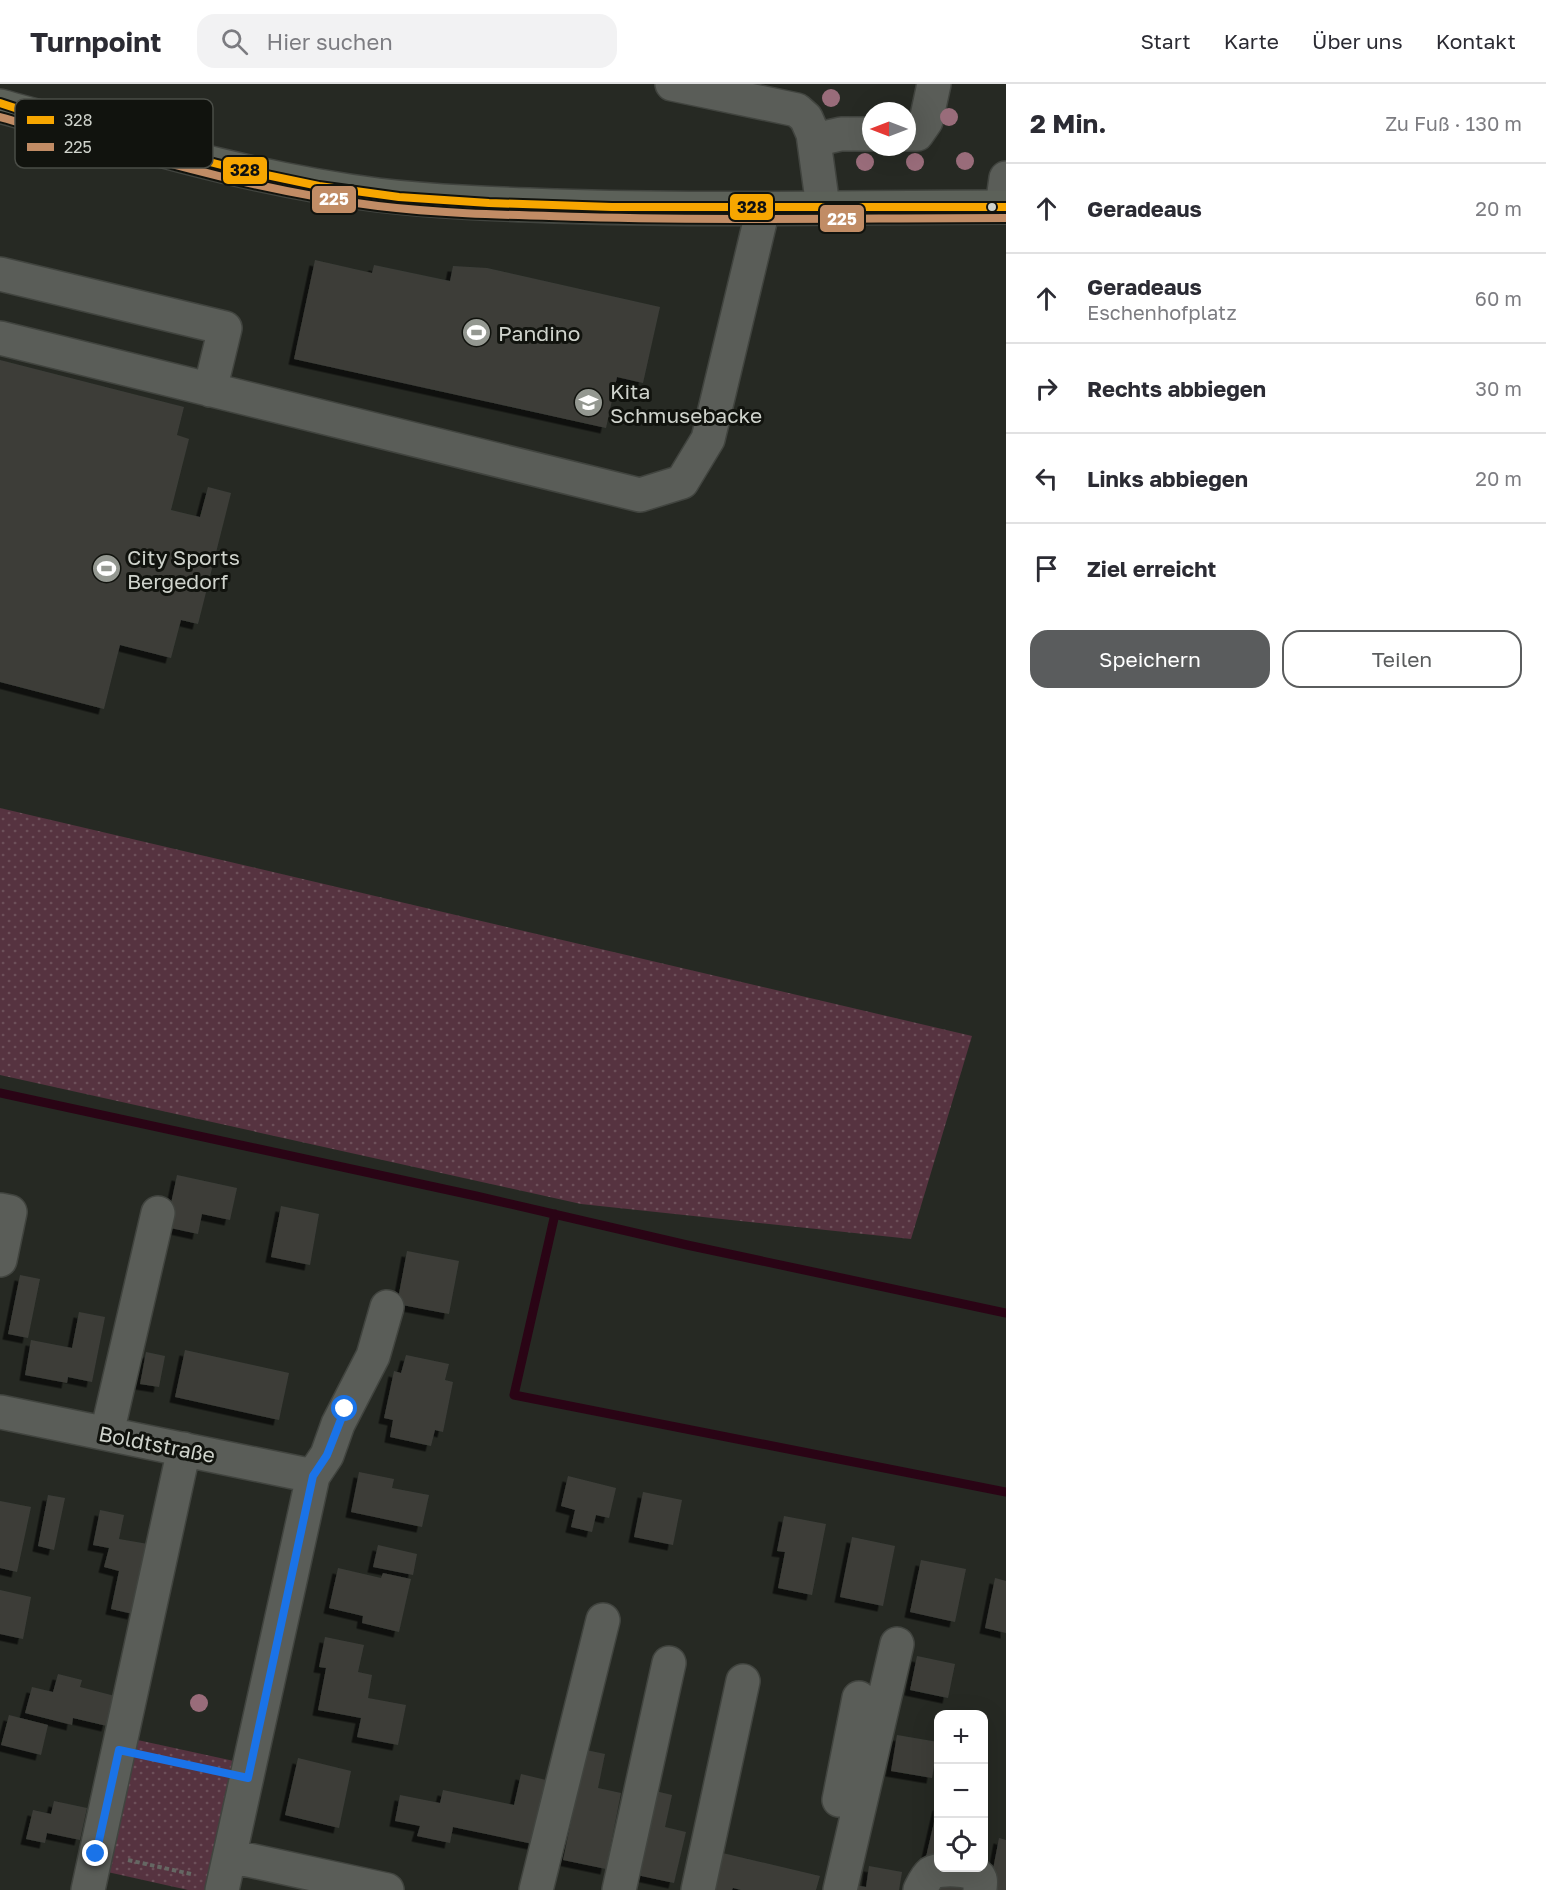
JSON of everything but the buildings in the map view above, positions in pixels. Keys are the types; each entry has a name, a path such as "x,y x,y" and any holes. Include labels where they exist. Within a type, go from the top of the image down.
{"main road":[{"path":"213,164 296,182 379,195 498,204 613,208 763,209 1005,198"}],"street":[{"path":"672,84 796,110 806,118 814,140 823,207"},
{"path":"916,134 926,121 927,89"},
{"path":"814,140 841,134 862,134"},
{"path":"0,338 640,495 682,482 708,439 763,209"},
{"path":"0,274 225,328 210,390"},
{"path":"0,1210 10,1212 0,1260"},
{"path":"107,1433 158,1213"},
{"path":"387,1307 374,1356 345,1409 327,1455 313,1476 226,1876 387,1890"},
{"name":"Boldtstraße","path":"0,1412 313,1476"},
{"path":"88,1890 184,1449"},
{"path":"536,1890 603,1620"},
{"path":"840,1890 897,1644"},
{"path":"619,1890 669,1662"},
{"path":"698,1890 743,1681"},
{"path":"821,1890 859,1698"},
{"path":"920,1890 931,1873 953,1870 968,1871 978,1875 980,1890"}],"path":[{"path":"119,1750 248,1778"},
{"path":"96,1854 226,1876"}],"shaded area":[{"path":"0,808 972,1036 911,1239 581,1204 0,1075"},
{"path":"133,1739 234,1761 205,1890 188,1890 103,1871"}],"waterway":[{"path":"0,1093 1006,1313"},
{"path":"555,1214 514,1395 1006,1492"}],"transit line":[{"name":"328","path":"0,103 15,108"},
{"name":"225","path":"0,117 15,121"},
{"name":"328","path":"213,163 319,186 399,197 489,203 612,207 1006,207"},
{"name":"225","path":"188,168 330,199 403,209 480,214 741,219 1006,218"}],"place":[{"name":"Pandino","path":"477,333"},
{"name":"Kita Schmusebacke","path":"589,403"},
{"name":"City Sports Bergedorf","path":"106,569"}],"route":[{"path":"96,1854 119,1750 248,1778 313,1476 327,1455 345,1409"}]}
